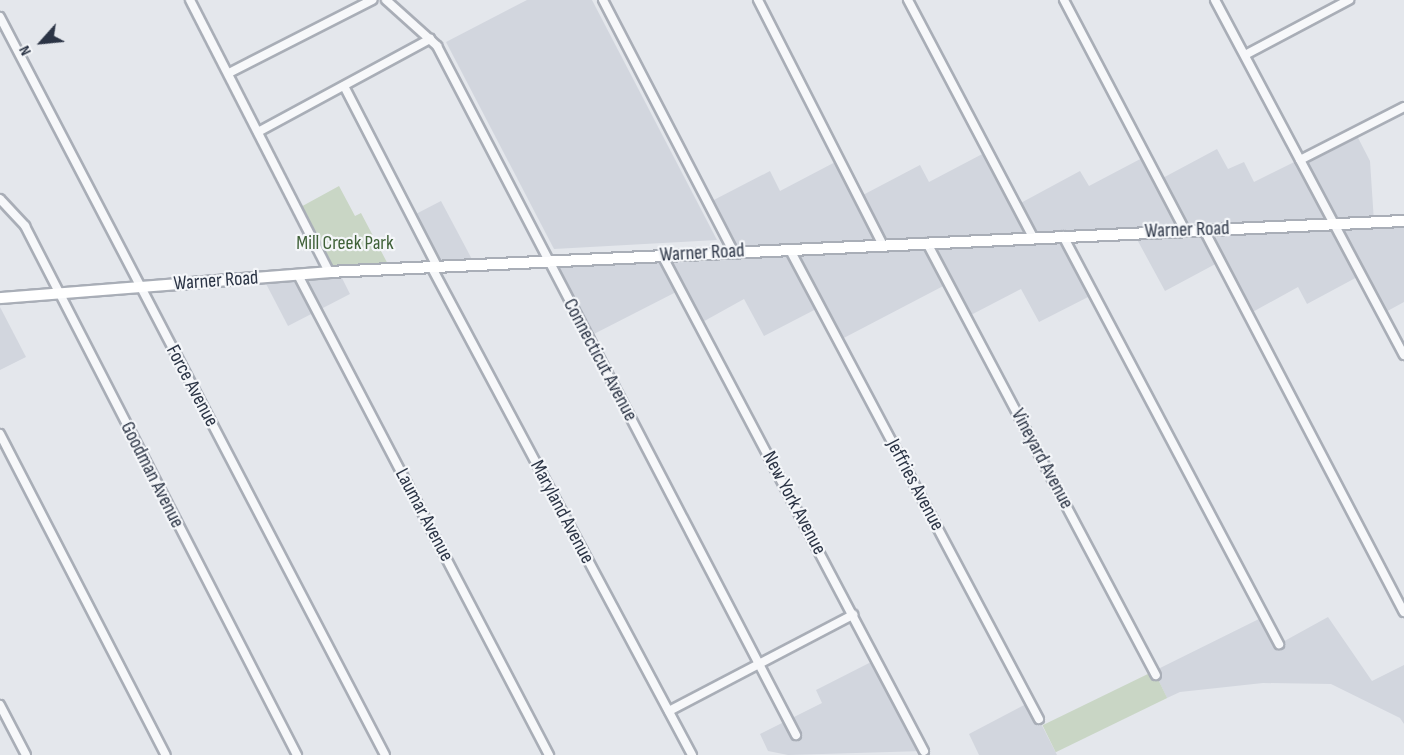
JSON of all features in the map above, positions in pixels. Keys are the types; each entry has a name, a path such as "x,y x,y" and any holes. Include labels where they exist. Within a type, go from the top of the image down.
{"main road":[{"name":"Warner Road","path":"0,298 329,272 435,268 547,260 1404,221"}],"street":[{"path":"190,0 329,272"},
{"path":"228,74 372,0"},
{"path":"603,0 733,251"},
{"path":"758,0 883,244"},
{"path":"908,0 1033,237"},
{"path":"1064,0 1185,230"},
{"path":"1215,0 1404,355"},
{"path":"1245,55 1348,0"},
{"name":"Connecticut Avenue","path":"391,1 430,39 761,663 796,735"},
{"name":"Force Avenue","path":"0,17 385,755"},
{"path":"258,132 430,39"},
{"name":"Maryland Avenue","path":"344,86 435,268 692,755"},
{"path":"1300,160 1404,107"},
{"name":"Goodman Avenue","path":"0,199 25,226 58,295 297,755"},
{"path":"1204,230 1404,612"},
{"path":"1063,236 1279,644"},
{"name":"Vineyard Avenue","path":"927,243 1156,675"},
{"name":"Jeffries Avenue","path":"790,250 1039,719"},
{"name":"New York Avenue","path":"662,255 924,751"},
{"name":"Laumar Avenue","path":"298,275 549,755"},
{"path":"0,435 166,755"},
{"path":"669,711 853,615"},
{"path":"0,705 26,755"}],"shaded area":[{"path":"527,0 592,0 717,240 554,249 446,42"},
{"path":"1355,132 1370,161 1374,222 1404,221 1404,302 1382,314 1361,275 1307,304 1298,287 1249,314 1221,261 1165,291 1133,232 1063,236 1094,294 1039,322 1021,289 967,317 949,283 838,341 820,307 764,336 744,299 699,324 680,290 588,337 547,260 733,251 708,203 770,171 780,191 841,159 861,196 920,165 929,182 988,151 1017,205 1080,171 1089,186 1146,156 1159,180 1217,149 1228,169 1244,162 1254,182"},
{"path":"441,201 475,265 438,267 412,216"},
{"path":"339,272 350,294 288,326 263,278"},
{"path":"0,307 26,357 0,370"},
{"path":"1265,616 1279,644 1328,617 1372,681 1404,665 1404,724 1400,718 1331,684 1263,683 1180,692 1167,698 1154,671"},
{"path":"877,659 924,751 788,755 768,751 760,734 822,703 816,690"},
{"path":"1030,702 1057,755 979,755 969,734"}],"green space":[{"name":"Mill Creek Park","path":"339,186 355,216 361,213 391,270 329,272 297,209"},
{"path":"1154,671 1167,698 1056,752 1043,725"}]}
